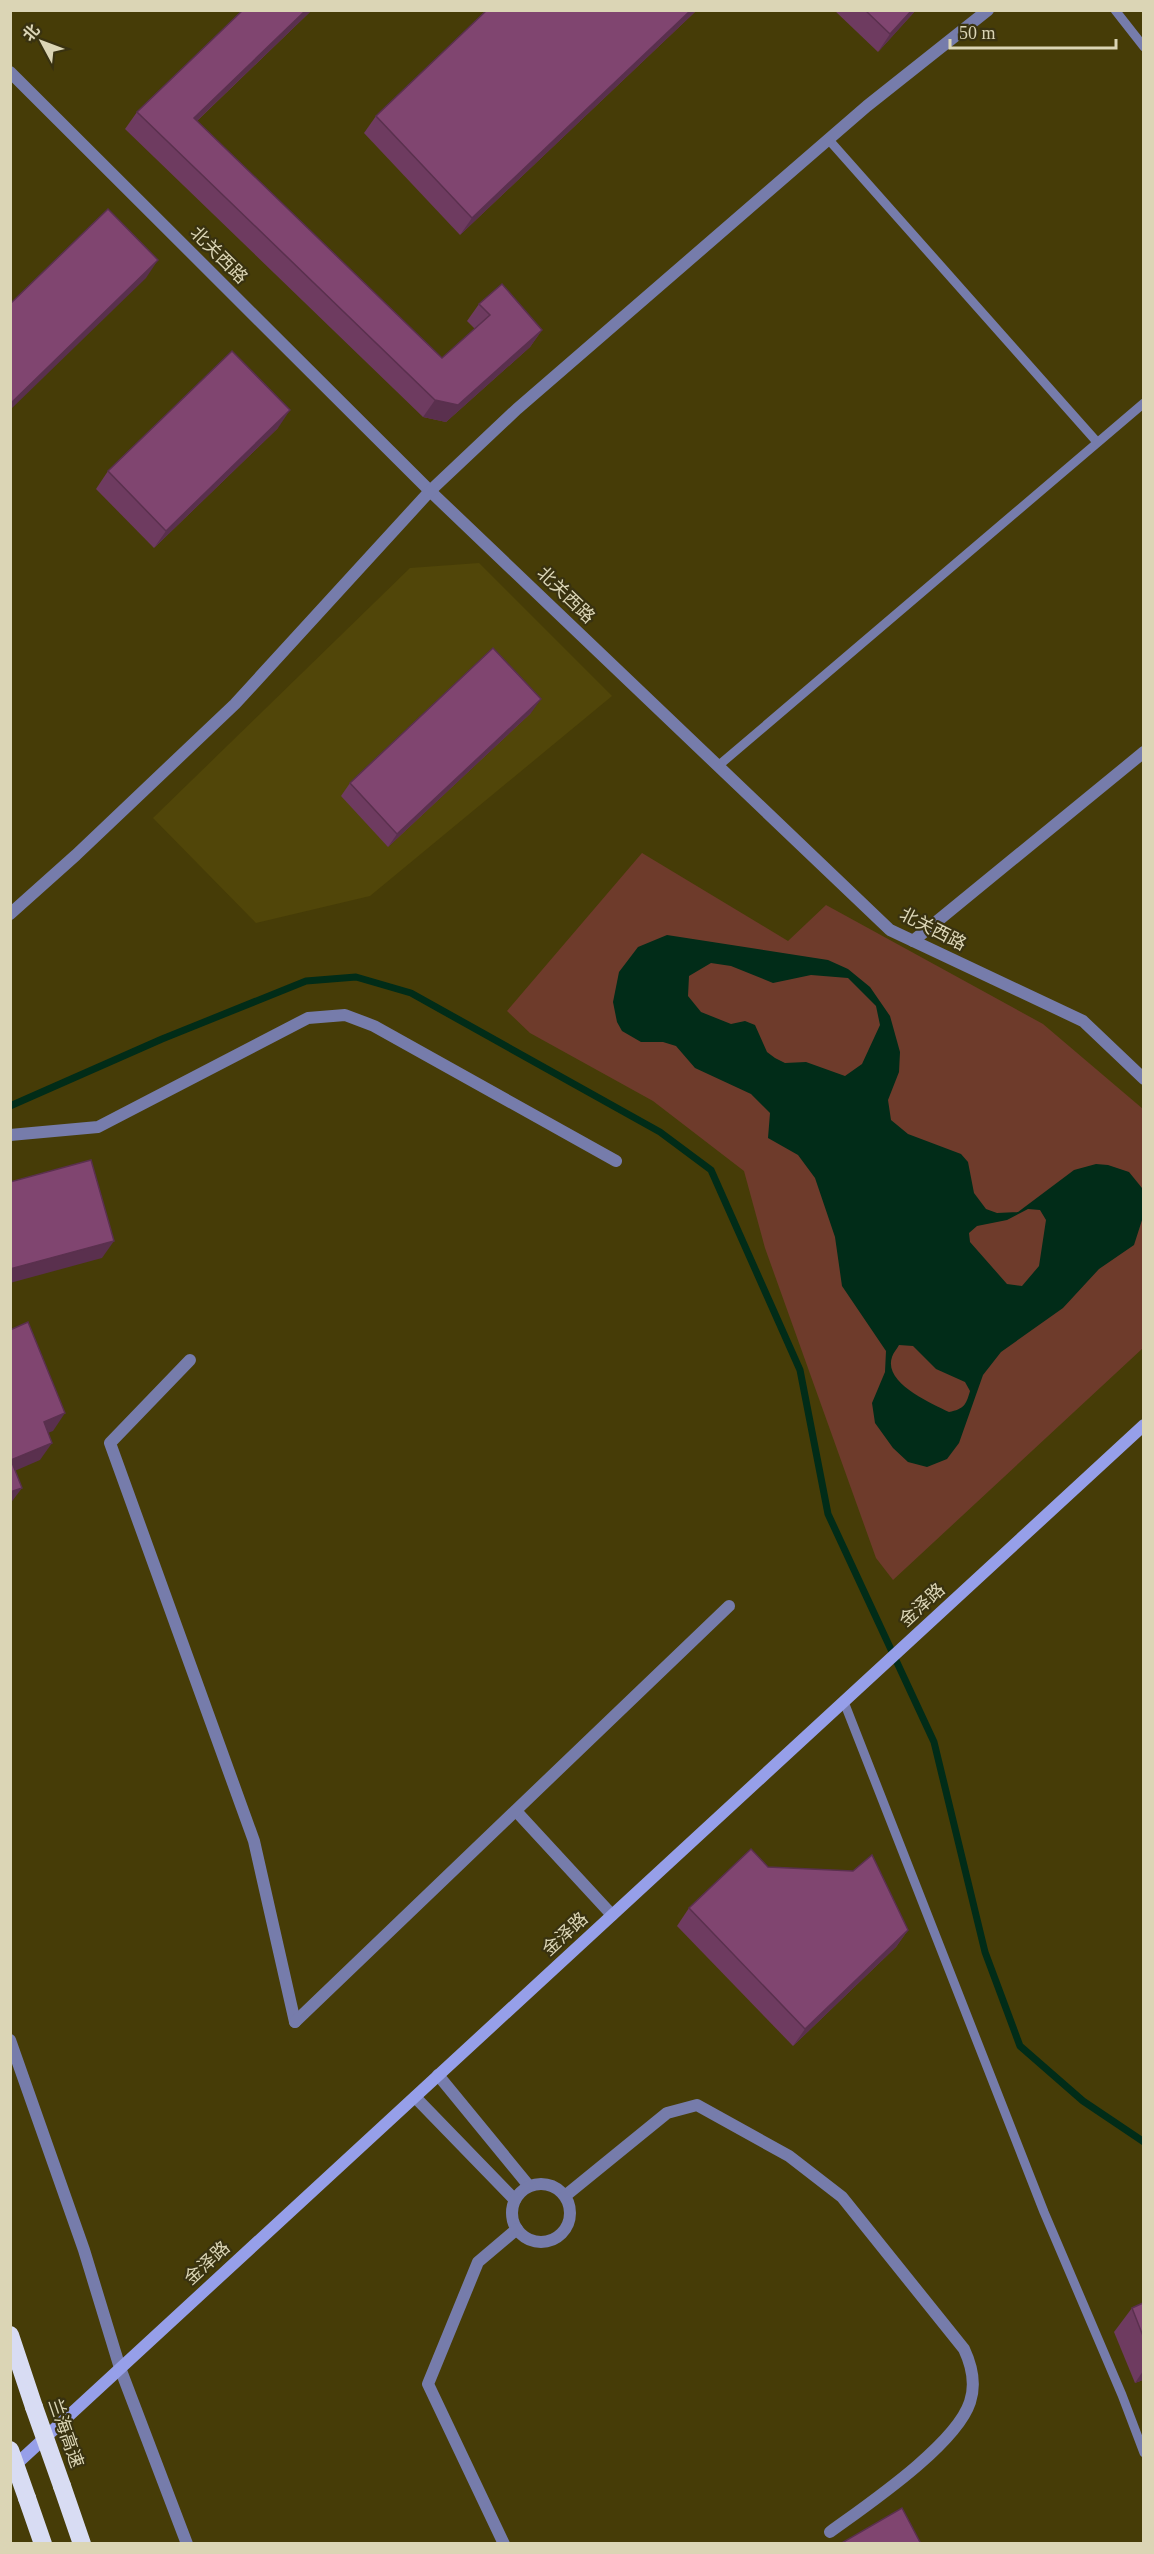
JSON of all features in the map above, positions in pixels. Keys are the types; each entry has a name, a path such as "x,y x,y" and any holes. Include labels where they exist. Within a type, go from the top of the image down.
{"highway":[{"name":"兰海高速","path":"10,2336 82,2544"},
{"path":"10,2450 43,2544"}],"main road":[{"name":"金泽路","path":"10,2469 1143,1425"}],"street":[{"path":"10,914 76,855 235,704 430,491 518,409 867,106 988,10"},
{"name":"北关西路","path":"10,72 430,491 890,930 1083,1021 1143,1079"},
{"path":"913,941 1143,752"},
{"path":"10,1135 98,1127 308,1018 345,1015 374,1026 616,1161"},
{"path":"190,1360 110,1443 254,1841 295,2022 729,1606"},
{"path":"516,1811 612,1915"},
{"path":"10,2040 84,2250 120,2368 187,2544"},
{"path":"438,2075 529,2186"},
{"path":"415,2097 515,2200"},
{"path":"565,2196 667,2113 697,2105 789,2156 843,2197 964,2349 972,2369 973,2390 970,2403 958,2425 908,2475 830,2532"},
{"path":"539,2184 558,2189 565,2196 569,2206 569,2216 561,2234 553,2239 533,2241 524,2237 517,2229 512,2210 520,2192 529,2186 539,2184"},
{"path":"504,2544 428,2384 478,2262 517,2229"}],"lane":[{"path":"1115,10 1143,47"},
{"path":"829,140 1097,442"},
{"path":"718,766 1143,403"},
{"path":"844,1702 1044,2212 1122,2395 1143,2453"}],"shaded area":[{"path":"479,563 612,696 370,896 256,923 153,818 410,568"},
{"path":"642,853 788,941 826,905 1043,1024 1143,1109 1143,1348 893,1580 876,1558 765,1248 744,1171 653,1101 530,1033 507,1011"},
{"path":"667,935 828,960 848,969 870,987 890,1016 900,1052 899,1072 888,1100 891,1120 908,1134 961,1154 968,1162 974,1193 986,1209 997,1213 1018,1212 1074,1170 1096,1164 1108,1165 1129,1172 1142,1188 1143,1217 1134,1245 1099,1269 1063,1308 1001,1352 983,1375 959,1443 947,1459 927,1467 908,1462 893,1448 875,1423 872,1403 885,1372 886,1351 842,1286 835,1237 815,1178 798,1155 768,1138 770,1113 751,1094 695,1068 676,1046 663,1042 641,1042 622,1031 617,1022 613,1002 619,972 638,947","holes":["711,963 731,966 773,983 811,975 848,978 876,1006 880,1025 862,1064 845,1076 806,1062 785,1063 767,1052 755,1025 745,1021 731,1024 701,1012 688,996 689,976","1028,1209 1040,1210 1046,1220 1039,1266 1022,1286 1007,1284 970,1242 969,1233 977,1226 1007,1220","899,1345 913,1346 936,1369 965,1382 970,1391 964,1406 949,1412 910,1391 895,1375 891,1366"]}],"building":[{"path":"243,10 306,10 194,118 442,358 490,315 479,304 502,284 542,330 458,405 435,400 137,112"},
{"path":"487,10 691,10 472,218 376,116"},
{"path":"865,10 912,10 890,34"},
{"path":"108,209 158,260 10,404 10,304"},
{"path":"232,351 290,410 166,531 108,471"},
{"path":"493,648 541,699 397,834 350,783"},
{"path":"91,1160 114,1241 10,1269 10,1182"},
{"path":"28,1322 65,1413 44,1422 52,1443 11,1460 22,1488 10,1492 10,1330"},
{"path":"751,1849 768,1867 853,1871 872,1855 908,1930 805,2029 689,1908"},
{"path":"1143,2303 1143,2336 1132,2308"},
{"path":"902,2508 921,2544 840,2544"}],"waterway":[{"path":"10,1106 162,1039 306,981 356,977 411,993 660,1132 711,1170 800,1370 828,1514 934,1742 985,1952 1020,2046 1083,2101 1144,2142"}]}
